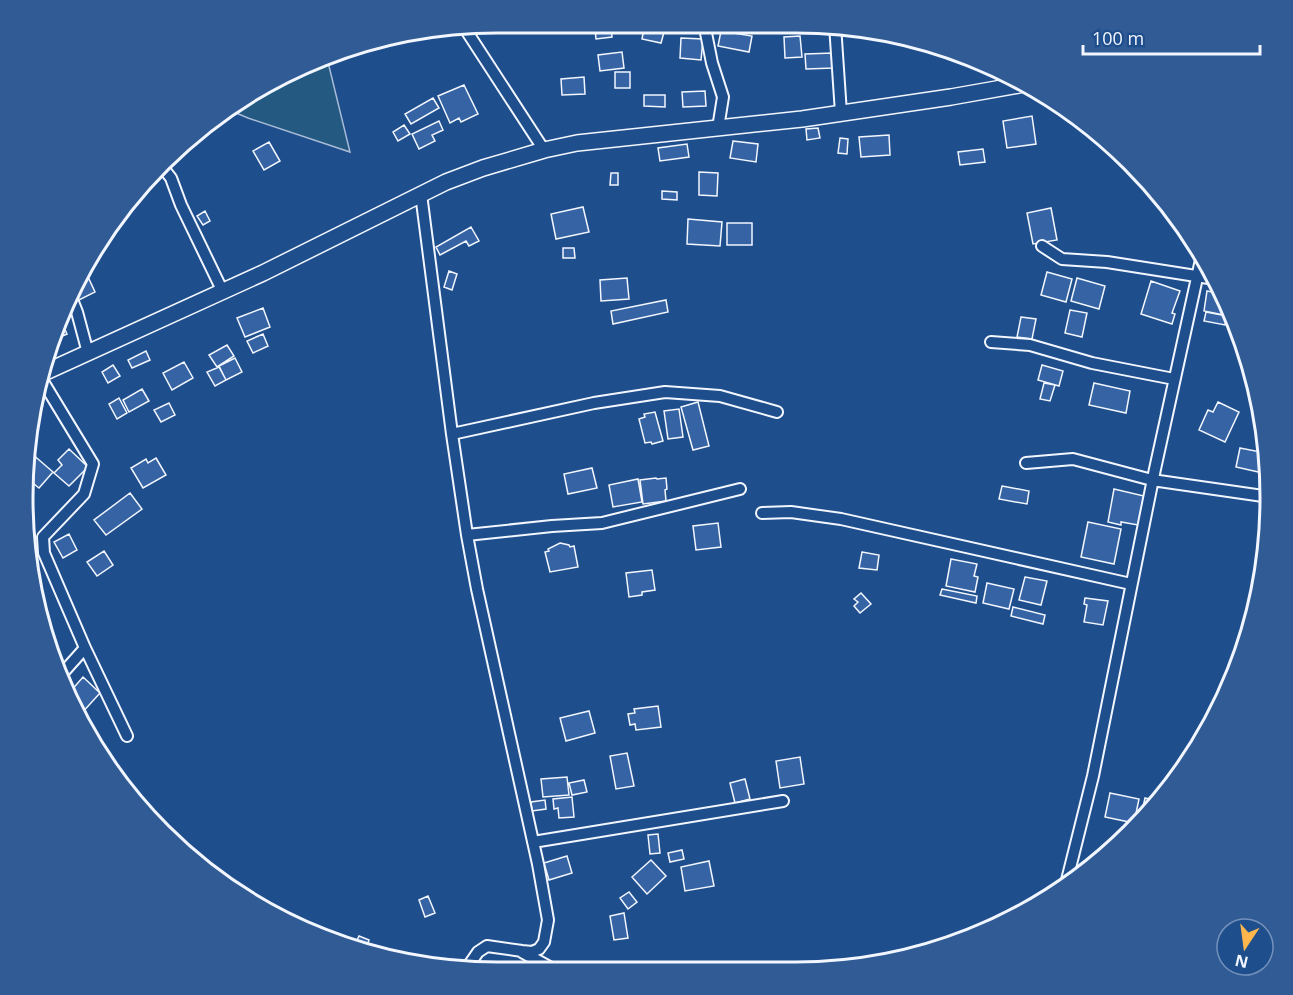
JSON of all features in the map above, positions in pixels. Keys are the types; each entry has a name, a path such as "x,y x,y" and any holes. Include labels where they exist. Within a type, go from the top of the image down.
{"street":[{"path":"706,33 712,63 723,97 718,128"},
{"path":"469,34 544,150"},
{"path":"836,35 841,113"},
{"path":"51,369 223,292 446,182 483,168 544,150 577,143 802,119 1011,86"},
{"path":"166,172 223,292"},
{"path":"421,194 467,535 548,920 544,942 539,949 532,952 487,946 478,952 471,961"},
{"path":"1042,246 1062,259 1107,262 1204,277"},
{"path":"1069,873 1093,776 1152,480 1199,267"},
{"path":"75,306 88,353"},
{"path":"991,342 1030,345 1092,363 1174,379"},
{"path":"47,388 93,465 84,494 44,537 44,554 127,736"},
{"path":"452,434 594,403 665,392 720,396 777,412"},
{"path":"1026,463 1073,459 1152,480 1260,496"},
{"path":"467,535 602,523 740,489"},
{"path":"762,513 791,512 841,519 1131,584"},
{"path":"66,669 85,648"},
{"path":"533,842 783,801"},
{"path":"522,951 541,962"}],"shaded area":[{"path":"329,65 350,152 236,113 265,95"}],"building":[{"path":"595,33 612,33 612,37 596,39"},
{"path":"643,33 664,33 661,43 642,39"},
{"path":"721,33 752,36 749,52 718,46"},
{"path":"800,36 802,57 785,58 784,37"},
{"path":"681,38 703,39 701,60 680,58"},
{"path":"622,52 624,68 600,71 598,55"},
{"path":"833,53 834,68 806,69 805,54"},
{"path":"615,72 630,72 630,88 615,88"},
{"path":"584,77 585,94 562,95 561,79"},
{"path":"464,85 478,114 461,122 459,118 450,123 438,96"},
{"path":"705,91 706,106 683,107 682,92"},
{"path":"644,95 665,95 665,107 644,106"},
{"path":"433,98 439,108 411,124 405,114"},
{"path":"1032,116 1036,144 1007,148 1003,121"},
{"path":"439,121 443,130 432,135 435,141 419,149 412,134"},
{"path":"404,125 410,134 398,141 393,132"},
{"path":"818,128 820,138 807,140 806,129"},
{"path":"889,135 890,155 861,157 859,137"},
{"path":"840,138 848,139 847,154 838,153"},
{"path":"733,141 758,144 756,162 730,158"},
{"path":"269,142 280,161 264,170 253,151"},
{"path":"687,144 689,157 660,161 658,148"},
{"path":"983,149 985,162 960,165 958,152"},
{"path":"699,172 718,173 717,196 699,195"},
{"path":"611,173 618,173 618,185 610,185"},
{"path":"662,191 677,192 677,200 662,199"},
{"path":"583,207 589,232 556,239 551,214"},
{"path":"1051,208 1057,240 1033,244 1027,213"},
{"path":"205,211 210,221 203,225 197,216"},
{"path":"688,219 722,222 720,246 687,244"},
{"path":"727,223 752,223 752,245 727,245"},
{"path":"471,227 479,241 469,246 466,241 440,255 436,247"},
{"path":"563,248 574,248 575,258 563,258"},
{"path":"449,271 457,274 452,290 444,287"},
{"path":"1047,272 1072,279 1066,302 1041,295"},
{"path":"88,278 95,292 77,301"},
{"path":"627,278 629,299 601,301 600,280"},
{"path":"1077,278 1105,286 1099,309 1071,301"},
{"path":"1151,281 1180,291 1172,313 1175,314 1172,324 1141,314"},
{"path":"1207,291 1212,292 1223,315 1204,311"},
{"path":"666,300 668,312 613,324 611,311"},
{"path":"263,308 270,327 245,337 237,318"},
{"path":"1070,310 1087,313 1082,337 1065,333"},
{"path":"1206,312 1223,315 1226,322 1225,325 1204,321"},
{"path":"1021,317 1036,319 1032,339 1017,337"},
{"path":"263,334 268,346 253,353 247,341"},
{"path":"227,345 234,356 217,367 209,355"},
{"path":"146,351 150,360 132,368 128,360"},
{"path":"235,358 242,372 226,380 219,366"},
{"path":"184,362 193,378 172,390 163,373"},
{"path":"113,365 120,376 108,383 102,372"},
{"path":"1042,365 1063,371 1059,386 1038,380"},
{"path":"219,367 226,380 215,386 207,372"},
{"path":"1044,383 1055,385 1050,401 1040,399"},
{"path":"1094,383 1130,391 1126,413 1089,405"},
{"path":"142,389 149,401 129,412 123,400"},
{"path":"119,398 127,413 117,419 109,404"},
{"path":"698,402 709,446 693,450 681,407"},
{"path":"1218,402 1239,412 1225,442 1199,430 1208,410 1213,412"},
{"path":"169,403 175,415 161,422 154,410"},
{"path":"679,409 683,437 668,439 664,411"},
{"path":"655,412 663,441 645,443 639,419 645,417 644,414"},
{"path":"1240,448 1257,451 1259,472 1236,467"},
{"path":"69,449 88,467 69,486 54,473 62,465 58,460"},
{"path":"35,456 53,472 39,488 33,484"},
{"path":"156,458 166,475 143,488 131,468 146,459 148,463"},
{"path":"592,468 597,488 568,494 564,474"},
{"path":"666,478 666,501 643,504 640,480"},
{"path":"638,479 642,502 613,507 609,485"},
{"path":"1002,486 1029,491 1027,504 999,499"},
{"path":"1114,489 1144,496 1138,525 1108,522"},
{"path":"130,493 142,509 106,535 94,520"},
{"path":"1088,522 1121,529 1114,564 1081,557"},
{"path":"718,523 721,547 696,550 693,526"},
{"path":"69,534 77,550 63,558 54,542"},
{"path":"560,543 570,547 574,546 578,567 550,572 545,552"},
{"path":"104,551 113,565 97,576 87,562"},
{"path":"862,552 879,555 877,570 859,568"},
{"path":"951,559 977,564 974,576 978,577 975,592 946,586"},
{"path":"652,570 655,590 629,597 626,573"},
{"path":"1025,577 1047,581 1041,605 1019,600"},
{"path":"987,583 1014,589 1009,609 983,603"},
{"path":"942,589 977,596 976,603 940,595"},
{"path":"861,593 871,604 860,613 854,606 858,602 854,599"},
{"path":"1085,598 1108,601 1103,625 1084,622 1087,605 1084,604"},
{"path":"1013,607 1045,615 1043,624 1011,616"},
{"path":"83,677 100,693 85,710 74,688"},
{"path":"658,706 661,727 636,730 635,724 630,725 628,714 635,713 634,709"},
{"path":"589,711 595,733 566,741 560,718"},
{"path":"627,753 634,786 616,789 610,756"},
{"path":"800,757 804,784 780,788 776,761"},
{"path":"567,777 569,795 543,797 541,779"},
{"path":"745,779 750,799 735,803 730,783"},
{"path":"584,780 587,792 572,795 569,783"},
{"path":"1110,793 1139,799 1136,813 1128,822 1105,817"},
{"path":"572,797 574,817 559,818 558,808 554,809 553,799"},
{"path":"545,800 546,809 532,811 531,802"},
{"path":"658,834 660,853 650,854 648,835"},
{"path":"682,850 684,859 670,862 668,853"},
{"path":"567,856 572,873 549,880 544,863"},
{"path":"651,860 666,876 647,894 632,877"},
{"path":"709,861 714,886 685,891 681,867"},
{"path":"629,892 637,902 628,909 620,898"},
{"path":"428,896 435,913 425,917 419,900"},
{"path":"624,913 628,938 614,940 610,916"},
{"path":"359,936 369,940 368,943 357,940"}]}
